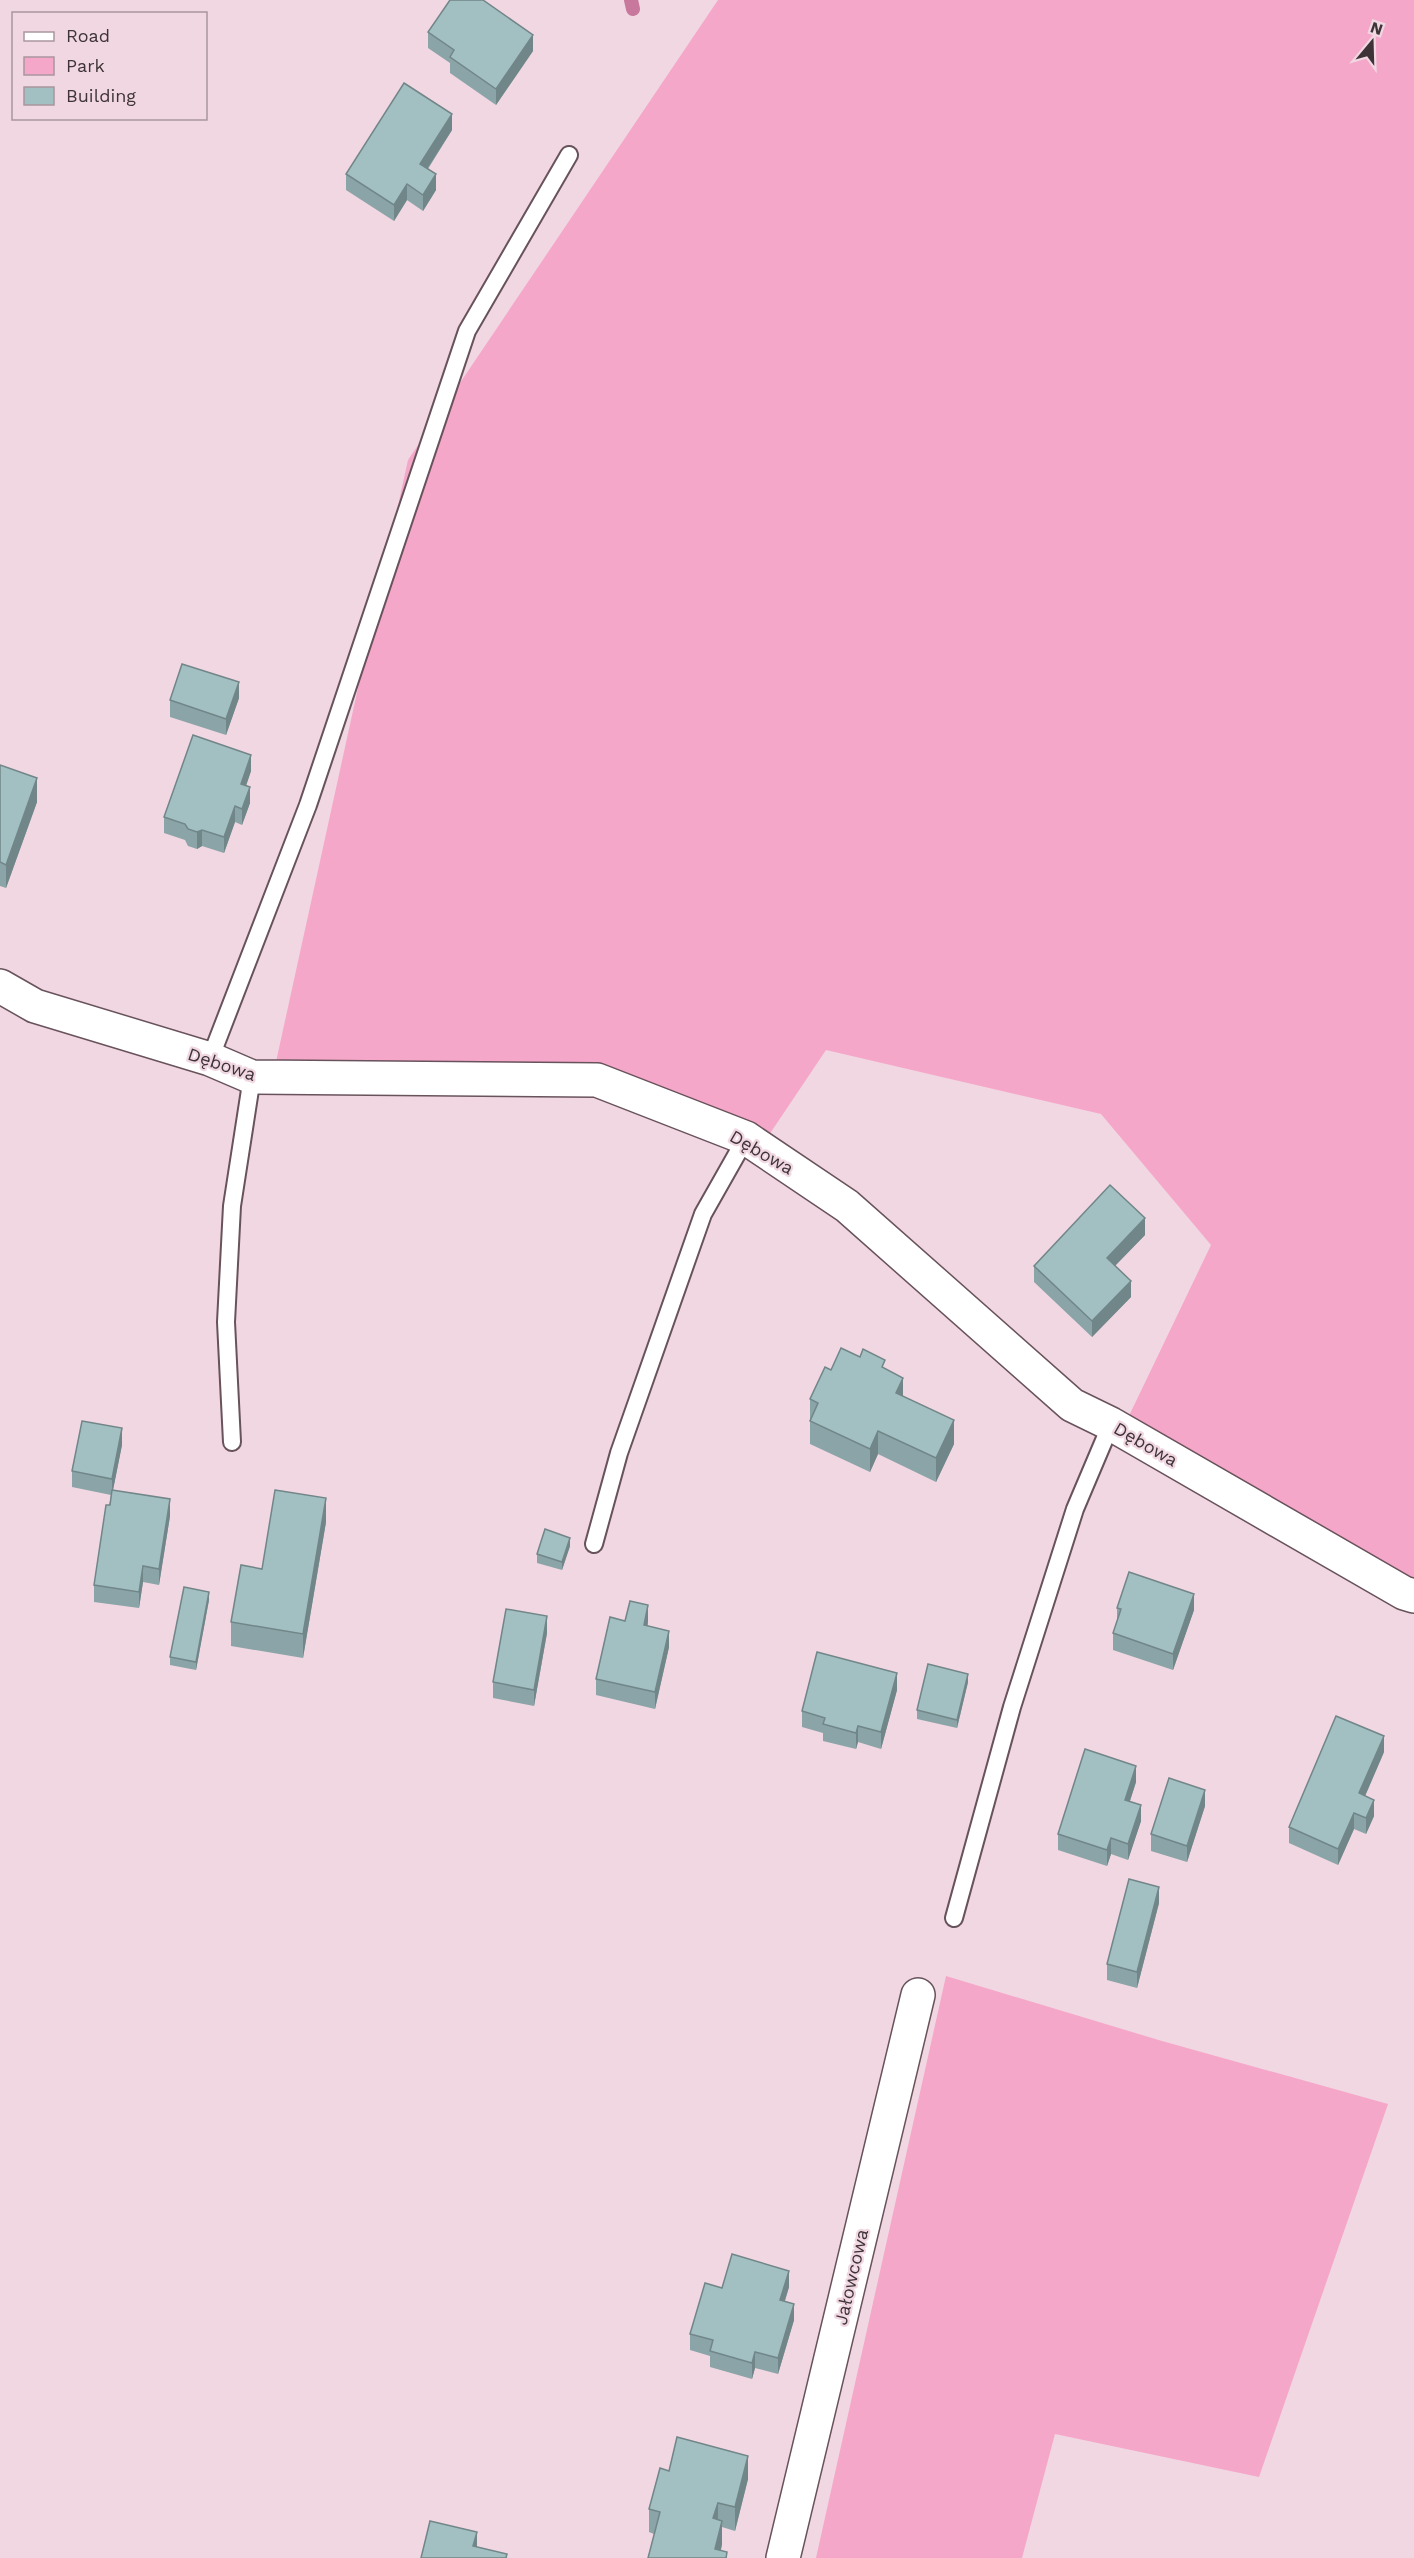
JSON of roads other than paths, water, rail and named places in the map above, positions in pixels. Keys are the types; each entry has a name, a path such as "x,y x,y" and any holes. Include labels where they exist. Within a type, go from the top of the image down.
{"street":[{"name":"Dębowa","path":"0,986 35,1005 210,1059 252,1077 597,1080 746,1138 847,1206 1072,1405 1111,1424 1404,1593 1414,1596"},
{"name":"Jałowcowa","path":"783,2558 918,1995"}],"lane":[{"path":"210,1059 308,805 467,331 569,155"},
{"path":"232,1442 226,1322 232,1206 252,1077"},
{"path":"594,1544 619,1453 703,1214 746,1138"},
{"path":"954,1918 1012,1707 1075,1509 1111,1424"}],"waterway":[{"path":"631,0 633,9"}]}
